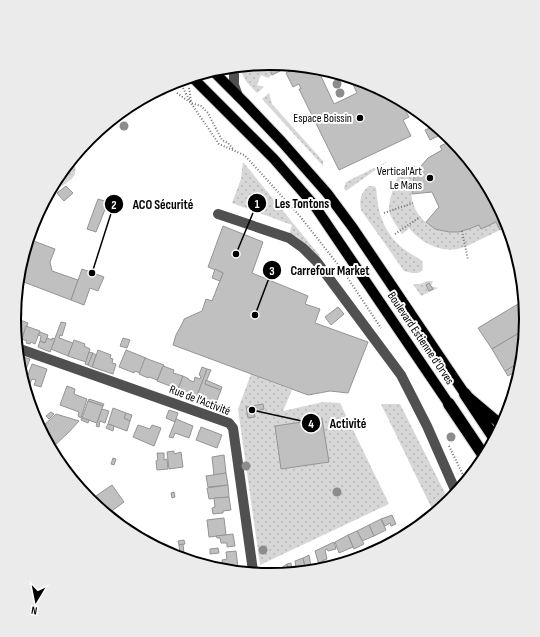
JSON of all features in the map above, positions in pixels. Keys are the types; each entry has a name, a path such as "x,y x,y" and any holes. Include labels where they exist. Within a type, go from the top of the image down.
{"highway":[{"name":"Boulevard Estienne d'Orves","path":"465,394 491,433"},
{"name":"Boulevard Estienne d'Orves","path":"449,404 481,451"}],"main road":[{"name":"Boulevard Estienne d'Orves","path":"217,75 282,142 327,193 465,394"},
{"name":"Boulevard Estienne d'Orves","path":"196,81 274,159 314,205 449,404"},
{"path":"465,394 497,421"},
{"path":"462,423 478,455"}],"street":[{"path":"234,72 234,86 238,96"},
{"path":"218,214 289,238 303,248 317,262 401,375 427,426 454,487"},
{"name":"Rue de l'Activité","path":"23,351 228,423 233,428 252,567"}],"path":[{"path":"177,87 184,91 191,103"},
{"path":"176,88 191,103 201,106 208,113 222,140 228,143 235,151"},
{"path":"384,213 413,203"},
{"path":"395,234 420,216"},
{"path":"462,231 468,260"}],"shaded area":[{"path":"270,70 272,75 268,78 261,75 257,85 264,87 257,93 249,85 242,72"},
{"path":"269,93 272,104 323,161 323,166 262,99"},
{"path":"388,161 346,191 344,188 346,182"},
{"path":"243,162 320,256 320,258 310,252 297,237 289,234 292,225 232,203 241,179"},
{"path":"75,163 74,176 58,188"},
{"path":"413,165 419,168 412,184 412,200 418,214 431,226 448,232 461,232 479,225 481,229 496,222 500,230 463,248 447,250 426,243 409,228 402,234 391,216 389,205 397,178 403,170"},
{"path":"369,186 374,186 376,188 381,215 388,232 407,252 422,261 423,266 421,272 412,273 404,271 361,210 361,196"},
{"path":"433,281 431,286 438,288 421,296 413,284 420,284"},
{"path":"251,374 292,390 283,411 323,402 340,403 389,504 260,565 238,409"},
{"path":"381,404 400,404 446,495 432,508"}],"building":[{"path":"270,70 282,70 272,75"},
{"name":"Espace Boissin","path":"291,71 320,74 334,104 357,93 353,84 380,95 405,109 409,117 403,120 411,136 339,170 299,89 301,89 299,84 293,87 286,73"},
{"path":"430,128 439,136 430,140 425,130"},
{"path":"447,143 468,167 486,194 502,229 500,230 496,222 481,229 479,225 458,232 449,232 435,229 426,222 439,207 432,192 412,194 414,177 428,158 442,150 440,146"},
{"path":"66,186 73,193 64,201 57,193"},
{"path":"98,199 108,202 96,232 87,229"},
{"path":"223,226 263,242 252,273 308,296 305,304 320,309 315,323 368,342 348,393 330,391 308,395 173,345 184,319 202,311 206,299 212,301 223,273 208,267"},
{"path":"33,241 55,249 50,262 52,271 78,280 71,300 24,282"},
{"path":"82,269 104,277 98,291 90,288 84,305 71,300"},
{"path":"215,269 223,273 220,281 212,278"},
{"path":"429,283 433,289 429,291 426,285"},
{"path":"518,304 518,334 492,349 478,328"},
{"path":"338,307 344,314 331,325 325,317"},
{"path":"21,320 28,323 22,335"},
{"path":"61,322 66,323 62,336 60,335 59,338 73,343 68,356 51,349"},
{"path":"26,326 40,331 35,344 31,342 30,344 26,343 27,341 22,338"},
{"path":"40,332 48,335 45,343 40,341 41,336 38,335"},
{"path":"518,334 514,366 505,371 492,349"},
{"path":"47,338 52,340 52,338 55,339 50,352 38,347 40,341 45,343"},
{"path":"123,338 130,340 127,348 120,346"},
{"path":"74,340 85,344 84,346 90,349 86,362 68,356"},
{"path":"98,350 111,355 110,358 113,359 112,363 116,364 113,374 92,367"},
{"path":"126,350 146,358 140,373 135,371 134,373 119,367"},
{"path":"89,352 93,353 88,365 85,364"},
{"path":"93,353 96,355 92,367 88,365"},
{"path":"24,357 30,359 26,369"},
{"path":"145,358 164,365 157,380 139,374"},
{"path":"32,364 47,369 41,387 34,385 36,380 32,379 30,385 28,376"},
{"path":"163,366 174,370 173,373 183,376 178,389 157,381"},
{"path":"514,366 513,373 508,376 505,371"},
{"path":"202,367 207,369 197,396 178,389 183,376 194,382 195,377 200,379 201,376 199,375"},
{"path":"207,369 211,370 205,384 221,390 216,403 197,396"},
{"path":"206,380 222,387 221,390 205,384"},
{"path":"67,386 75,389 74,394 87,399 81,418 78,416 79,412 60,405"},
{"path":"89,399 104,404 103,406 88,401"},
{"path":"88,401 103,406 97,423 82,418"},
{"path":"263,404 264,409 254,412 255,417 248,418 246,407"},
{"path":"113,408 126,413 124,418 130,421 127,431 108,424"},
{"path":"102,409 109,411 105,423 100,421 99,427 96,426"},
{"path":"169,410 178,413 175,422 166,418"},
{"path":"51,412 54,414 49,419 46,416"},
{"path":"126,413 132,415 130,421 124,418"},
{"path":"56,414 79,421 55,445 45,424"},
{"path":"82,418 89,420 88,423 81,420"},
{"path":"176,419 193,426 189,438 175,433 173,438 169,437"},
{"path":"322,419 329,462 281,469 275,426"},
{"path":"108,424 114,426 113,431 106,428"},
{"path":"138,425 150,429 152,425 161,428 154,446 133,437"},
{"path":"201,427 222,435 217,448 196,440"},
{"path":"174,451 174,454 181,452 183,467 169,469 167,452"},
{"path":"157,453 164,453 164,460 167,459 168,469 157,470"},
{"path":"224,455 226,473 214,475 212,457"},
{"path":"113,458 116,459 114,465 111,464"},
{"path":"226,473 228,485 208,487 206,476"},
{"path":"112,485 124,502 112,511 95,496"},
{"path":"228,485 229,497 209,499 207,488"},
{"path":"174,492 175,497 172,498 171,493"},
{"path":"229,497 231,510 213,514 212,508 215,507 214,498"},
{"path":"392,515 396,524 391,526 390,523 385,526 381,519"},
{"path":"224,518 226,535 209,537 207,520"},
{"path":"381,519 386,530 374,536 369,525"},
{"path":"369,525 374,536 362,541 357,531"},
{"path":"357,531 364,544 354,549 348,535"},
{"path":"233,534 235,546 227,547 227,543 221,543 220,538 217,538 216,536"},
{"path":"348,535 353,547 339,553 335,542"},
{"path":"184,540 185,544 179,545 178,541"},
{"path":"334,542 336,549 328,551 327,549 325,550 327,559 318,563 315,551"},
{"path":"183,544 184,552 180,551 179,545"},
{"path":"218,548 219,553 210,554 210,549"},
{"path":"236,551 238,565 223,563 222,560 227,559 226,552"},
{"path":"309,555 311,564 304,565 303,558"},
{"path":"303,558 304,565 296,566 295,561"},
{"path":"291,563 291,566 287,567 287,564"}],"place":[{"name":"Espace Boissin","path":"360,118"},
{"name":"Vertical'Art Le Mans","path":"430,178"},
{"name":"Les Tontons","path":"236,254"},
{"name":"ACO Sécurité","path":"92,273"},
{"name":"Carrefour Market","path":"255,315"},
{"name":"Activité","path":"252,410"}]}
